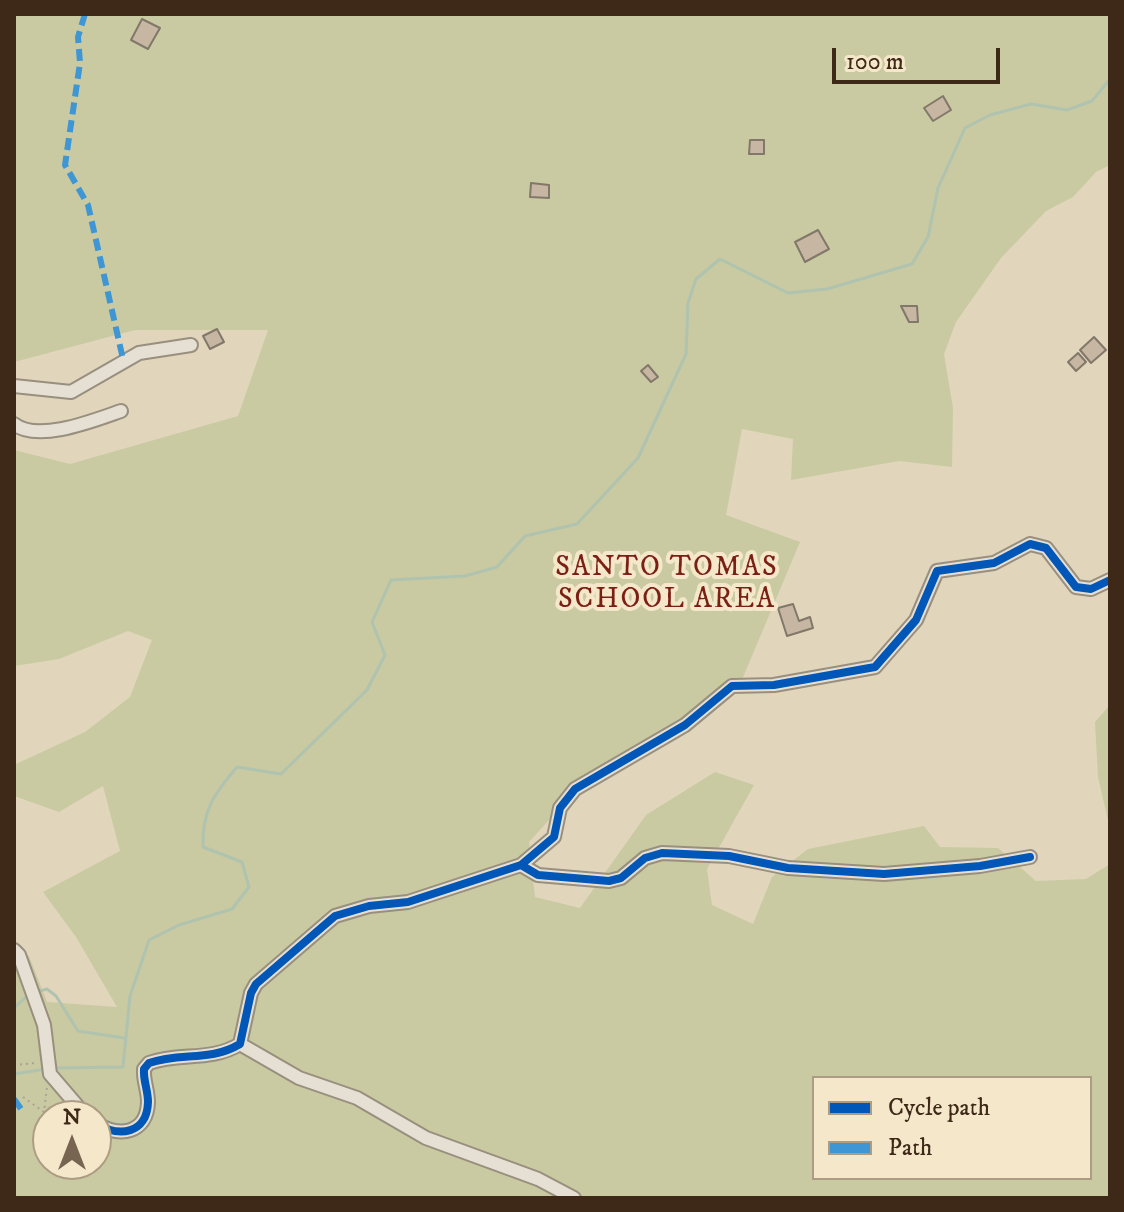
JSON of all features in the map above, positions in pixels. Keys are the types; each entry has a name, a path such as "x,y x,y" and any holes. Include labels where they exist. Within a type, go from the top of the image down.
{"street":[{"path":"14,386 71,392 123,359 153,350 191,345"},
{"path":"14,424 20,428 57,429 121,411"},
{"path":"112,1130 119,1133 134,1130 144,1120 148,1103 144,1069 149,1063 204,1058 224,1053 240,1044 251,993 256,984 335,916 369,906 408,902 521,865 554,837 560,808 575,789 685,725 732,686 774,685 875,667 916,620 937,571 994,563 1030,544 1046,548 1076,587 1098,588 1110,580"},
{"path":"521,865 538,875 609,881 621,878 645,858 662,853 729,856 788,868 884,874 980,866 1030,857"},
{"path":"14,950 44,1025 50,1069 74,1100"},
{"path":"240,1044 299,1078 357,1098 426,1138 538,1179 574,1198"}],"path":[{"path":"14,1065 50,1069 44,1112 31,1106 23,1097"}],"green space":[{"path":"14,14 1110,14 1110,165 1096,172 1073,197 1046,211 1001,258 956,322 944,354 953,408 952,467 899,461 791,480 793,439 742,429 726,515 800,542 738,689 571,796 529,842 535,897 580,908 646,815 715,772 754,785 707,869 712,905 753,924 772,877 808,849 924,826 940,847 998,848 1036,881 1086,879 1110,864 1110,1198 14,1198 14,957 29,956 47,1002 117,1007 76,937 43,892 120,851 103,786 59,812 14,796 16,764 85,732 130,697 152,640 128,631 59,659 14,666 14,450 70,464 238,416 268,330 135,330 14,362"},
{"path":"1110,705 1110,829 1098,777 1095,722"}],"building":[{"path":"142,19 160,28 148,49 131,40"},
{"path":"943,96 951,110 933,121 924,108"},
{"path":"750,140 764,140 764,154 749,154"},
{"path":"531,183 549,185 549,198 530,197"},
{"path":"818,230 829,249 805,262 795,242"},
{"path":"901,306 917,306 918,322 909,322"},
{"path":"217,329 224,342 210,349 203,336"},
{"path":"1094,337 1106,350 1091,363 1080,350"},
{"path":"1078,353 1086,362 1076,371 1068,362"},
{"path":"648,365 658,377 651,382 641,371"},
{"path":"793,604 799,621 810,617 813,628 787,636 778,608"}],"waterway":[{"path":"53,1068 123,1067 130,996 149,940 179,925 232,909 249,887 242,862 203,847 211,803 237,767 281,774 367,690 385,655 372,622 391,580 465,576 497,567 525,536 577,524 638,458 686,354 688,303 696,279 720,259 788,293 827,289 912,264 928,237 938,188 965,128 990,115 1031,104 1067,110 1092,101 1110,79"},
{"path":"36,992 47,989 56,996 78,1031 124,1038"},
{"path":"14,1008 29,994"},
{"path":"14,1074 46,1069"}],"marked path":[{"path":"85,14 78,37 80,63 65,165 88,205 123,359"},
{"path":"14,1099 21,1109"}],"cycle path":[{"path":"112,1130 130,1130 143,1121 148,1102 144,1069 149,1063 218,1053 240,1044 251,993 256,984 335,916 369,906 408,902 521,865 554,837 560,808 575,789 685,725 732,686 774,685 875,667 916,620 937,571 994,563 1030,544 1046,548 1076,587 1091,589 1110,580"},
{"path":"521,865 538,875 609,881 621,878 645,858 662,853 729,856 788,868 884,874 980,866 1030,857"}],"district":[{"name":"SANTO TOMAS SCHOOL AREA","path":"667,585"}]}
